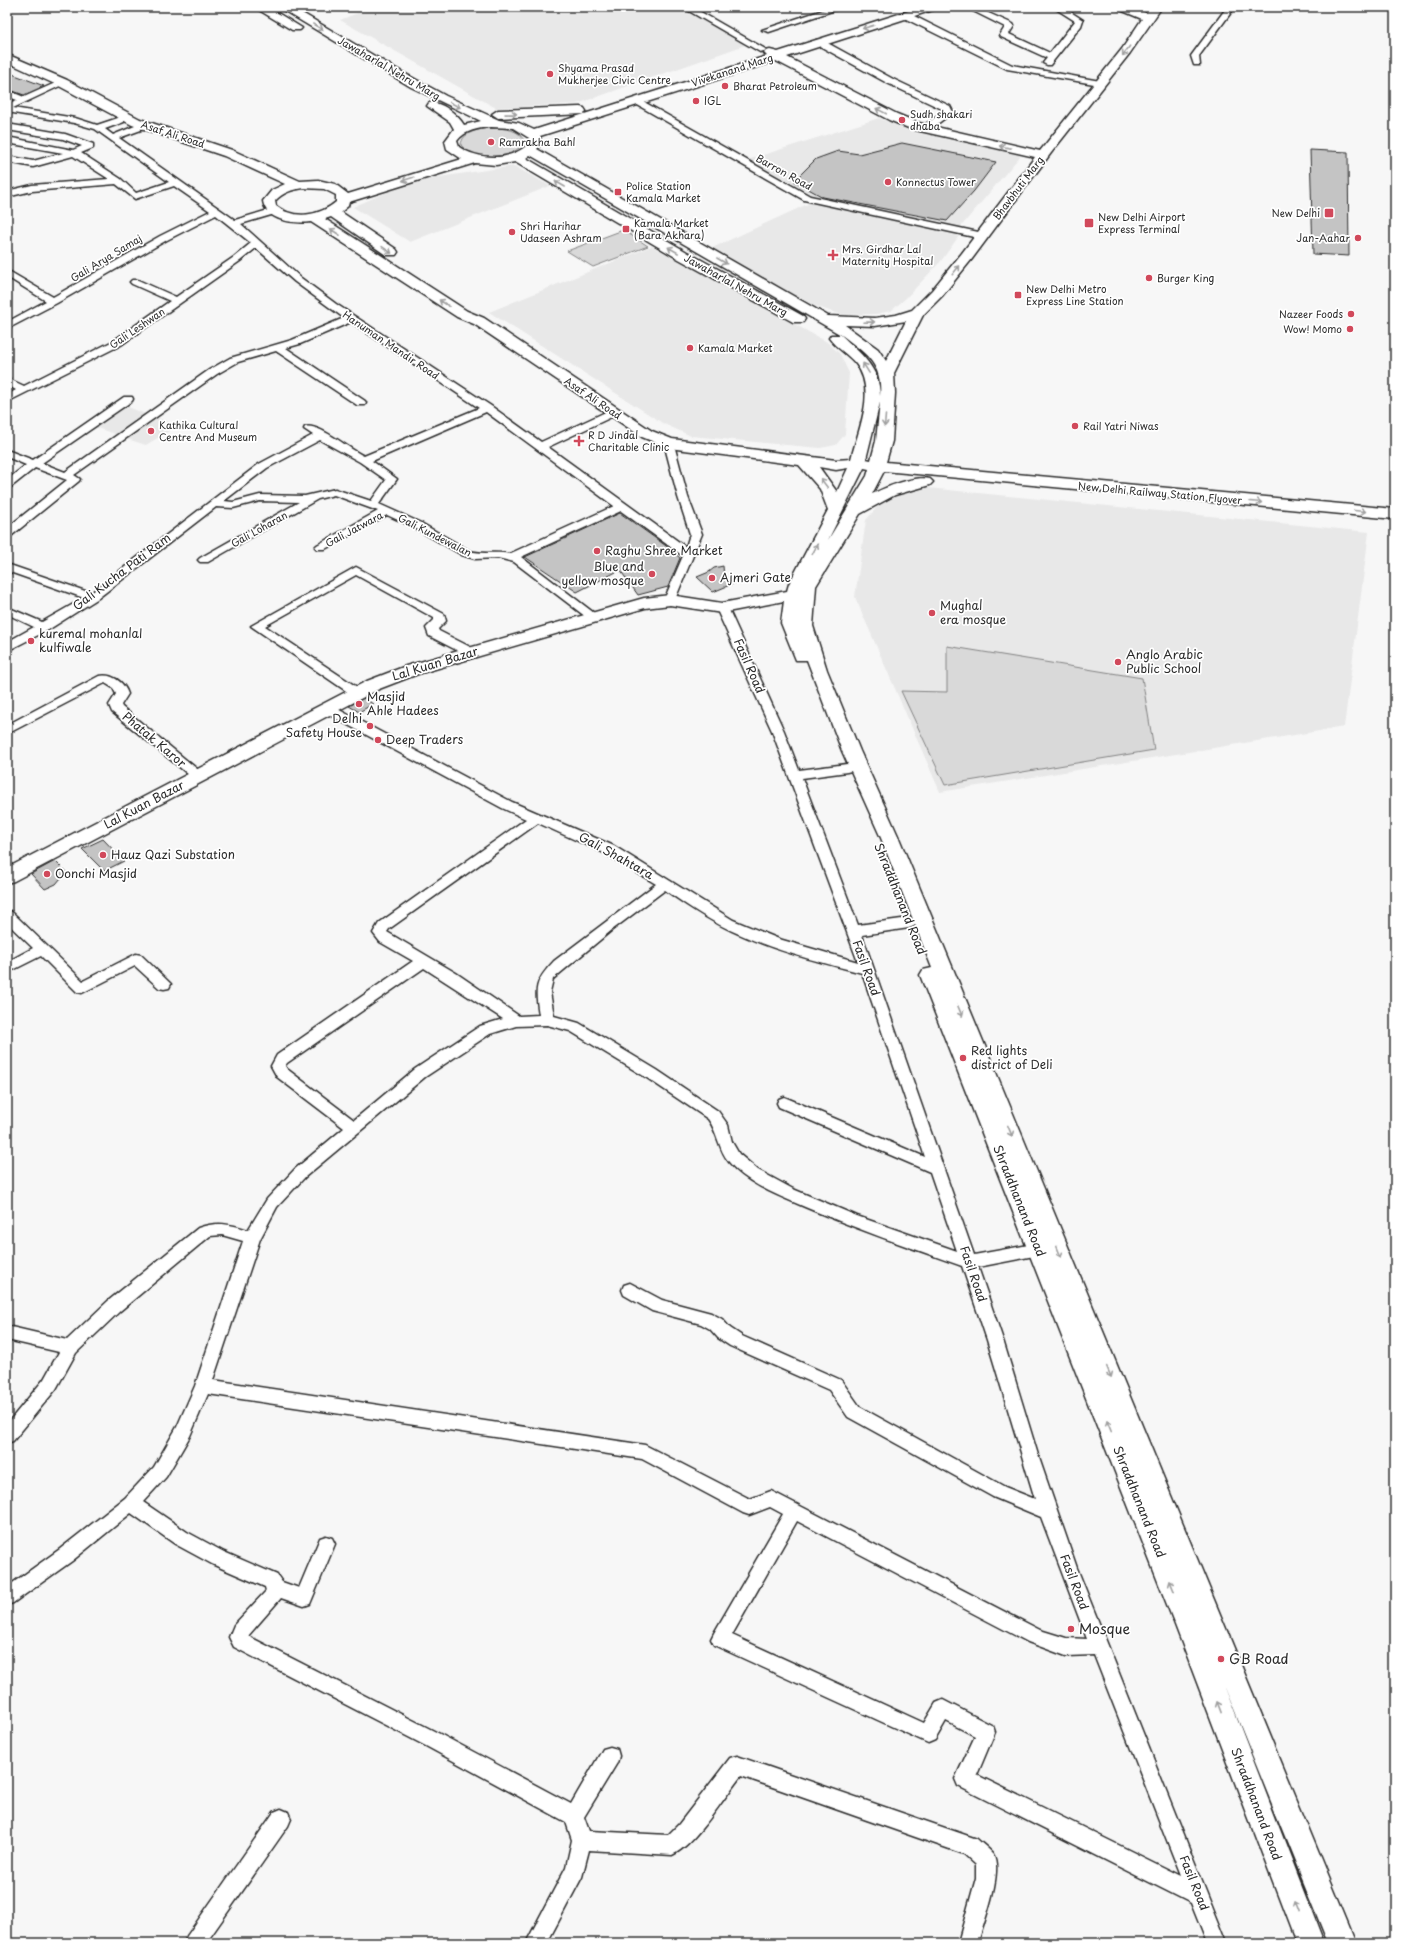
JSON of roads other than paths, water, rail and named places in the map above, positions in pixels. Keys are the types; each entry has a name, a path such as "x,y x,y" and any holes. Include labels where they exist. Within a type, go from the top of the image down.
{"main road":[{"name":"Jawaharlal Nehru Marg","path":"260,7 446,114 455,120 461,130"},
{"name":"Jawaharlal Nehru Marg","path":"284,7 432,94 472,114 497,123"},
{"name":"Vivekanand Marg","path":"529,131 580,111 663,85 763,50 904,11 932,7"},
{"path":"1122,7 1148,18"},
{"name":"Bhavbhuti Marg","path":"887,373 918,313 945,284 1043,155 1126,51 1156,7"},
{"name":"Vivekanand Marg","path":"529,131 636,101 819,42 904,11"},
{"path":"763,50 893,117 925,129 1043,155"},
{"name":"Asaf Ali Road","path":"7,58 63,84 136,122 228,153 292,186"},
{"name":"Asaf Ali Road","path":"7,63 138,128 222,156 292,186"},
{"path":"472,114 580,111"},
{"path":"497,123 512,125 529,131 536,140 530,150 516,157 492,161 474,159 457,153 451,145 453,137 461,130 478,125 497,123"},
{"name":"Jawaharlal Nehru Marg","path":"530,150 817,316 848,332 868,347 887,373"},
{"path":"341,194 457,153"},
{"name":"Jawaharlal Nehru Marg","path":"516,157 767,304 835,337 851,351 861,361 869,374 873,386 867,469"},
{"path":"341,194 339,208 332,212 313,217 291,217 275,211 270,207 272,196 292,186 320,184 341,194 474,159"},
{"name":"Asaf Ali Road","path":"332,212 476,311 479,320"},
{"name":"Asaf Ali Road","path":"313,217 462,314 479,320 646,434 669,443 867,469"},
{"path":"817,316 842,321 864,322 896,320 918,313"},
{"path":"887,373 888,393 884,441 887,452 925,477"},
{"path":"867,469 884,441"},
{"path":"804,460 827,487 844,512 872,500 892,489 925,477"},
{"name":"New Delhi Railway Station Flyover","path":"867,469 925,477 1328,514 1395,525"},
{"name":"Shraddhanand Road","path":"867,469 808,586 790,611 789,623 1039,1249 1310,1943"},
{"name":"New Delhi Railway Station Flyover","path":"1328,514 1395,514"},
{"name":"Shraddhanand Road","path":"801,594 805,626 818,670 851,751 890,838 928,937 1194,1577 1342,1943"},
{"name":"Lal Kuan Bazar","path":"7,876 356,692 412,670 644,603 670,600 722,608 801,594"},
{"path":"1231,1738 1256,1732"}],"street":[{"path":"686,7 763,50"},
{"path":"766,30 840,7"},
{"path":"969,7 1010,26 1004,35 1052,57"},
{"path":"1040,73 1078,24 1079,20 1057,7"},
{"path":"1197,63 1195,56 1231,7"},
{"path":"904,11 997,62 1010,67 1100,83"},
{"path":"819,42 890,81 947,108 949,112 925,129"},
{"path":"7,108 23,99 56,86"},
{"path":"7,93 23,99"},
{"name":"Barron Road","path":"636,101 807,198 982,236"},
{"name":"Hanuman Mandir Road","path":"7,108 75,122 96,128 112,138 234,223 298,280 487,408 689,555"},
{"path":"96,128 121,120"},
{"path":"7,127 65,137 90,146 74,153 33,164 7,159"},
{"path":"112,138 138,128"},
{"path":"7,140 74,153 118,181 135,196 176,182"},
{"path":"7,194 32,188 118,181"},
{"path":"7,184 32,188"},
{"name":"Gali Arya Samaj","path":"7,326 54,301 175,230 217,211"},
{"path":"234,223 275,211"},
{"name":"Gali Leshwan","path":"7,399 117,343 237,259 257,242"},
{"path":"7,273 54,301"},
{"path":"134,282 177,301"},
{"path":"7,534 70,477 213,372 234,360 313,336 352,318"},
{"path":"277,347 362,403"},
{"path":"7,381 23,390"},
{"path":"7,485 34,464 128,399"},
{"path":"364,460 487,408"},
{"path":"540,447 614,412"},
{"path":"309,429 358,458 364,460 392,479 373,505"},
{"name":"Gali Kucha Pati Ram","path":"7,647 93,597 263,466 321,435"},
{"path":"669,443 683,497 696,534 670,600"},
{"path":"7,453 70,477"},
{"name":"Gali Kundewalan","path":"214,504 233,505 260,498 315,498 335,492 387,511 417,525 466,553 475,556 498,555 518,560 594,618"},
{"name":"Gali Loharan","path":"204,560 315,498"},
{"path":"510,558 622,506"},
{"name":"Gali Jatwara","path":"320,547 387,511"},
{"path":"7,567 93,597"},
{"path":"356,692 257,626 356,570 440,616 442,618 431,630 433,633 472,653"},
{"name":"Fasil Road","path":"722,608 778,731 868,970 995,1340 1010,1394 1048,1512 1099,1646 1217,1943"},
{"path":"7,610 44,626"},
{"name":"Phatak Karor","path":"7,730 103,679 107,679 111,680 122,691 122,694 115,705 116,709 198,776"},
{"name":"Gali Shahtara","path":"326,708 536,818 584,836 624,857 713,916 744,932 868,970"},
{"path":"794,775 847,768"},
{"path":"516,1021 481,996 385,939 380,933 384,926 536,818"},
{"path":"547,1020 543,992 547,977 589,941 665,884"},
{"path":"7,915 41,950 82,988 136,959 164,984"},
{"path":"853,931 909,923"},
{"path":"7,968 41,950"},
{"path":"353,1127 282,1073 278,1066 282,1059 423,961"},
{"path":"7,1598 66,1555 132,1503 160,1472 184,1431 203,1386 252,1238 272,1203 300,1173 353,1127 420,1073 485,1030 516,1021 547,1020 574,1027 652,1074 714,1115 722,1125 725,1143 734,1158 754,1174 788,1193 851,1220 968,1262 1039,1249"},
{"path":"784,1103 935,1168"},
{"path":"7,1436 50,1384 70,1348 114,1306 204,1232 213,1228 221,1228 252,1238"},
{"path":"630,1290 658,1306 705,1318 716,1324 724,1333 736,1341 835,1384 844,1393 846,1404 854,1412 999,1492 1048,1512"},
{"path":"7,1333 70,1348"},
{"path":"203,1386 645,1452 749,1507 771,1499 1034,1636 1059,1647 1082,1649 1099,1646"},
{"path":"132,1503 181,1538 218,1558 271,1581 276,1588 304,1598 326,1544"},
{"path":"794,1510 720,1639 928,1734 943,1708 986,1732 965,1779 1199,1896"},
{"path":"276,1588 273,1596 240,1631 238,1637 240,1641 431,1739 574,1816 582,1840 575,1870 536,1943"},
{"path":"574,1816 610,1756"},
{"path":"582,1840 672,1845 686,1831 737,1765 970,1846 986,1861 986,1878 968,1943"},
{"path":"194,1943 218,1912 281,1819"}],"place":[{"name":"Shyama Prasad Mukherjee Civic Centre","path":"550,74"},
{"name":"Bharat Petroleum","path":"725,86"},
{"name":"IGL","path":"696,101"},
{"name":"Sudh shakari dhaba","path":"902,120"},
{"name":"Ramrakha Bahl","path":"491,142"},
{"name":"Konnectus Tower","path":"888,182"},
{"name":"Police Station Kamala Market","path":"618,192"},
{"name":"New Delhi","path":"1329,213"},
{"name":"New Delhi Airport Express Terminal","path":"1089,223"},
{"name":"Kamala Market (Bara Akhara)","path":"626,229"},
{"name":"Shri Harihar Udaseen Ashram","path":"512,232"},
{"name":"Jan-Aahar","path":"1358,238"},
{"name":"Mrs. Girdhar Lal Maternity Hospital","path":"833,255"},
{"name":"Burger King","path":"1149,278"},
{"name":"New Delhi Metro Express Line Station","path":"1018,295"},
{"name":"Nazeer Foods","path":"1351,314"},
{"name":"Wow! Momo","path":"1350,329"},
{"name":"Kamala Market","path":"690,348"},
{"name":"Rail Yatri Niwas","path":"1075,426"},
{"name":"Kathika Cultural Centre And Museum","path":"151,431"},
{"name":"R D Jindal Charitable Clinic","path":"579,441"},
{"name":"Raghu Shree Market","path":"597,551"},
{"name":"Blue and yellow mosque","path":"652,574"},
{"name":"Ajmeri Gate","path":"712,578"},
{"name":"Mughal era mosque","path":"932,613"},
{"name":"kuremal mohanlal kulfiwale","path":"31,641"},
{"name":"Anglo Arabic Public School","path":"1118,662"},
{"name":"Masjid Ahle Hadees","path":"359,704"},
{"name":"Delhi Safety House","path":"370,726"},
{"name":"Deep Traders","path":"378,740"},
{"name":"Hauz Qazi Substation","path":"103,855"},
{"name":"Oonchi Masjid","path":"47,874"},
{"name":"Red lights district of Deli","path":"963,1058"},
{"name":"Mosque","path":"1071,1629"},
{"name":"GB Road","path":"1221,1659"}]}
